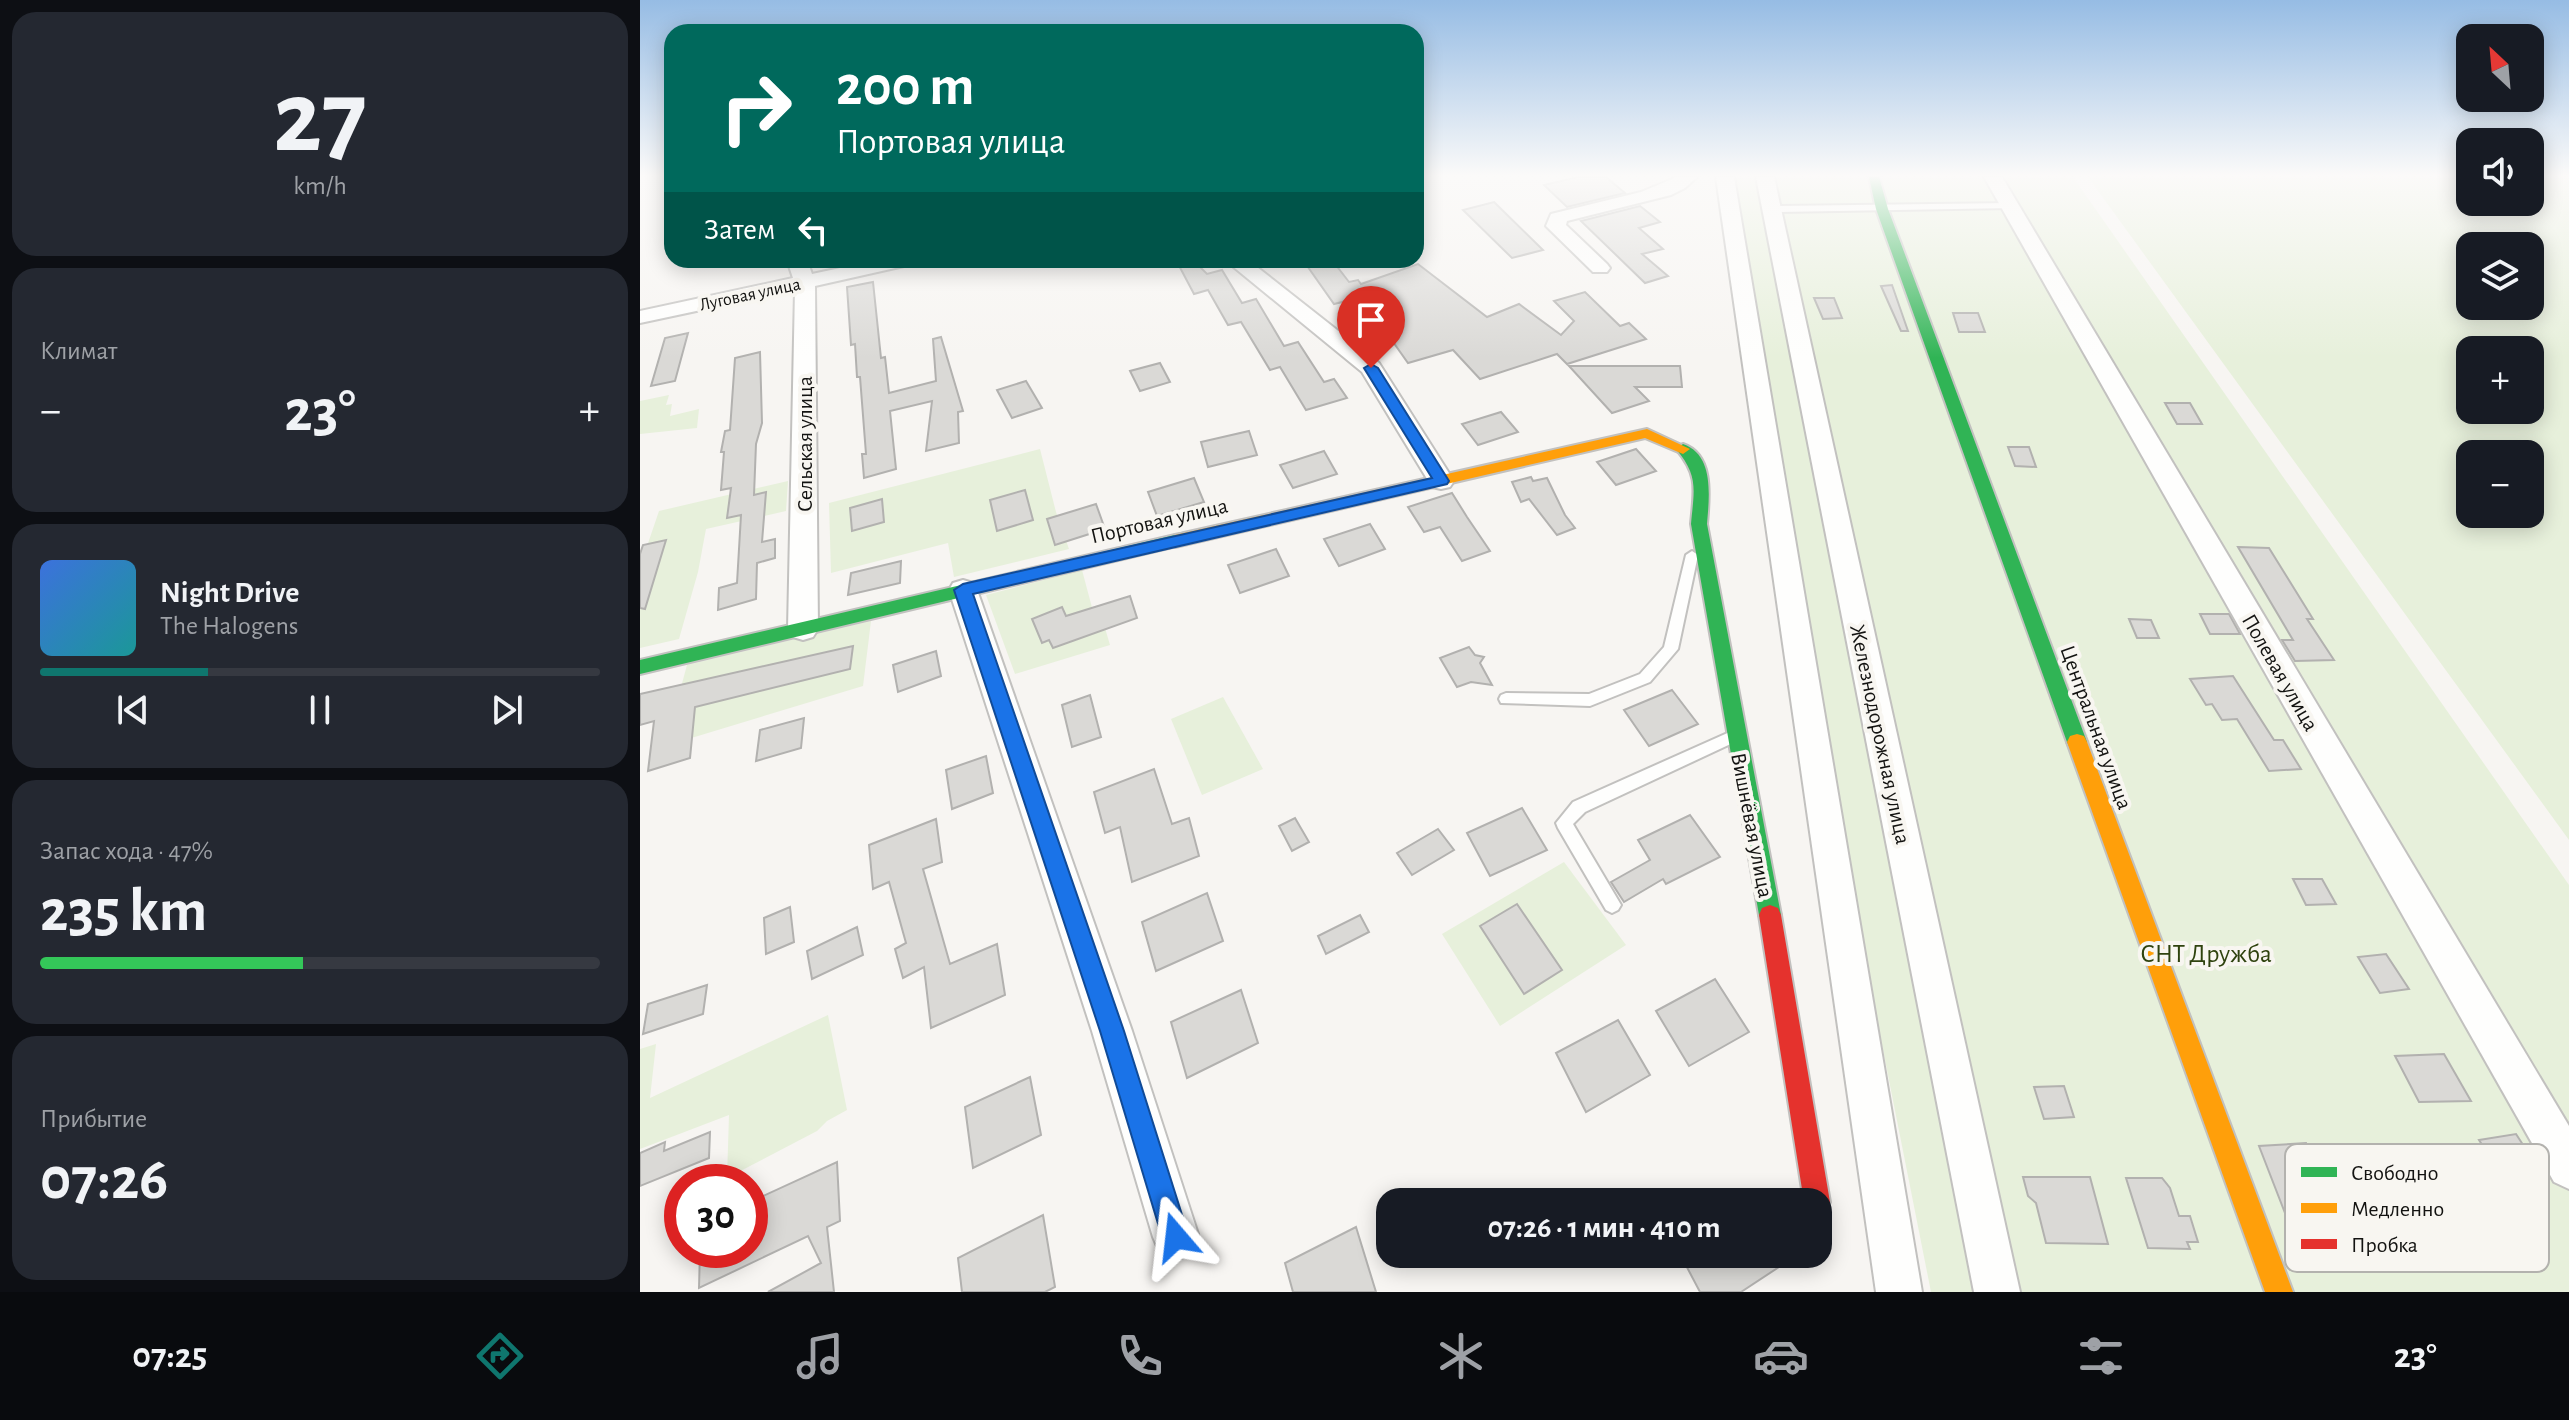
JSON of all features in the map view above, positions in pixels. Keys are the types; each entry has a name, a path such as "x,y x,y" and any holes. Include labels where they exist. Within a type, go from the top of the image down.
{"street":[{"path":"1568,237 1600,268"},
{"path":"1734,237 1899,1292"},
{"name":"Железнодорожная улица","path":"1778,237 1997,1292"},
{"name":"Центральная улица","path":"1892,237 2279,1292"},
{"name":"Полевая улица","path":"2028,237 2569,1167"},
{"name":"Луговая улица","path":"640,317 801,272 836,268"},
{"path":"1245,268 1371,368 1441,481"},
{"name":"Сельская улица","path":"801,272 803,629"},
{"name":"Портовая улица","path":"640,667 1647,433 1688,451"},
{"name":"Вишнёвая улица","path":"1688,451 1702,477 1699,524 1771,918 1815,1188"},
{"path":"963,590 1112,1031 1176,1237"}],"lane":[{"path":"1506,699 1590,700 1645,678 1671,649 1699,524"},
{"path":"1612,905 1564,823 1579,807 1736,735"}],"green space":[{"name":"СНТ Дружба","path":"1734,237 2115,237 2569,885 2569,1292 1931,1292 1789,576"},
{"path":"2132,237 2456,237 2456,320 2544,320 2544,237 2569,237 2569,840"},
{"path":"669,395 666,405 672,404 670,416 699,409 697,428 640,434 640,401"},
{"path":"1040,449 1069,549 954,577 948,543 831,573 829,503"},
{"path":"788,481 786,511 706,529 698,572 679,639 640,648 640,559 643,558 659,511"},
{"path":"1082,570 1098,630 1105,628 1110,645 1015,674 986,595"},
{"path":"871,621 863,686 665,746 687,665"},
{"path":"1223,697 1263,769 1202,795 1171,719"},
{"path":"1564,862 1626,945 1500,1026 1442,934"},
{"path":"828,1015 847,1110 827,1121 817,1131 754,1164 727,1164 729,1115 640,1149 640,1049 656,1044 650,1098"}],"building":[{"path":"1491,237 1530,237 1543,250 1512,258"},
{"path":"1598,237 1650,237 1663,249 1642,254 1668,276 1645,283"},
{"path":"1180,268 1201,268 1207,274 1222,270 1242,303 1256,299 1284,346 1298,342 1324,382 1334,379 1347,398 1306,410 1280,367 1270,370 1241,322 1228,325 1208,290 1194,294"},
{"path":"1309,268 1338,268 1349,282 1358,280 1361,284 1407,268 1423,268 1487,317 1519,304 1561,335 1574,321 1554,301 1585,292 1620,326 1629,323 1646,339 1567,364 1557,354 1480,379 1453,350 1408,363 1386,332 1371,336 1346,301 1334,304"},
{"path":"873,282 881,358 885,357 889,393 936,381 933,339 941,337 963,411 958,412 959,443 926,451 932,401 890,411 896,469 864,478 862,454 866,454 860,377 857,377 855,344 851,345 847,287"},
{"path":"1892,285 1908,331 1901,331 1881,286"},
{"path":"1814,298 1834,298 1842,318 1823,319"},
{"path":"1953,313 1978,313 1985,332 1959,332"},
{"path":"688,333 675,381 651,386 665,338"},
{"path":"760,352 762,423 756,444 754,495 766,492 762,542 775,539 775,558 757,563 756,599 718,610 719,588 737,583 741,515 727,518 731,488 721,490 724,452 721,452 725,431 730,430 735,358"},
{"path":"1160,363 1170,382 1140,391 1130,371"},
{"path":"1569,366 1680,366 1682,387 1635,387 1649,401 1612,413"},
{"path":"1026,381 1042,408 1012,418 997,390"},
{"path":"2165,403 2190,403 2202,424 2177,424"},
{"path":"1501,412 1518,432 1478,445 1462,424"},
{"path":"1249,431 1257,455 1208,467 1201,442"},
{"path":"2008,447 2029,447 2036,467 2015,466"},
{"path":"1636,449 1656,471 1616,485 1597,462"},
{"path":"1324,451 1337,474 1293,488 1280,465"},
{"path":"1531,477 1533,481 1547,478 1575,528 1557,535 1529,499 1521,502 1512,482"},
{"path":"1194,478 1204,502 1157,516 1148,492"},
{"path":"1025,490 1033,520 997,531 990,500"},
{"path":"1452,493 1490,551 1462,561 1440,527 1424,532 1408,507"},
{"path":"882,499 884,522 852,531 850,508"},
{"path":"1096,504 1105,529 1055,545 1047,519"},
{"path":"1370,524 1385,549 1339,566 1324,539"},
{"path":"666,540 645,609 640,608 640,554 643,545"},
{"path":"2238,547 2269,548 2313,619 2307,619 2334,660 2295,661 2282,640 2293,640"},
{"path":"1276,549 1289,576 1240,593 1228,565"},
{"path":"901,561 900,583 848,595 851,573"},
{"path":"1130,596 1137,618 1053,648 1049,640 1042,643 1032,619 1062,607 1066,616"},
{"path":"2200,614 2229,614 2240,634 2210,634"},
{"path":"2129,619 2151,620 2159,638 2137,638"},
{"path":"853,646 850,669 695,707 690,758 648,771 654,721 640,725 640,694"},
{"path":"1469,647 1475,655 1484,657 1480,663 1492,685 1471,682 1457,687 1440,658"},
{"path":"936,651 941,676 898,692 893,665"},
{"path":"2233,676 2274,740 2283,740 2301,769 2269,771 2237,719 2222,720 2212,704 2206,705 2190,679"},
{"path":"1672,690 1698,724 1649,746 1624,710"},
{"path":"1090,695 1101,737 1072,747 1062,705"},
{"path":"804,718 801,748 756,761 760,730"},
{"path":"986,756 993,793 952,809 946,770"},
{"path":"1154,769 1172,824 1189,818 1199,856 1132,882 1120,827 1105,833 1094,792"},
{"path":"1522,808 1547,850 1490,876 1467,833"},
{"path":"1690,815 1720,857 1666,884 1663,879 1624,902 1611,882 1650,860 1638,840"},
{"path":"1295,818 1309,842 1292,851 1279,826"},
{"path":"936,819 942,862 923,869 950,964 997,944 1005,995 931,1028 924,967 903,978 895,949 906,943 889,882 873,889 869,845"},
{"path":"1438,829 1454,850 1412,875 1397,853"},
{"path":"2293,879 2322,879 2336,904 2306,905"},
{"path":"1207,893 1223,941 1156,971 1142,922"},
{"path":"1517,904 1562,970 1524,994 1480,926"},
{"path":"790,907 794,942 766,954 764,918"},
{"path":"1360,915 1369,932 1326,954 1318,936"},
{"path":"857,927 863,955 812,979 807,951"},
{"path":"2386,954 2409,989 2380,993 2358,957"},
{"path":"1715,979 1749,1032 1689,1066 1656,1011"},
{"path":"707,985 703,1014 643,1034 648,1004"},
{"path":"1241,990 1258,1043 1187,1078 1171,1022"},
{"path":"1618,1020 1650,1075 1586,1112 1556,1053"},
{"path":"2444,1054 2471,1101 2419,1102 2395,1056"},
{"path":"1030,1077 1041,1135 973,1168 965,1107"},
{"path":"2064,1086 2074,1117 2044,1119 2034,1087"},
{"path":"710,1132 709,1158 694,1164 664,1164 664,1176 640,1186 640,1153 665,1142 664,1151"},
{"path":"2516,1134 2522,1144 2482,1144 2479,1140"},
{"path":"2285,1144 2285,1213 2259,1146"},
{"path":"837,1162 840,1221 827,1227 834,1292 768,1292 821,1263 808,1236 768,1255 768,1194"},
{"path":"2023,1177 2090,1177 2108,1244 2046,1243 2036,1203 2028,1196"},
{"path":"2126,1178 2162,1178 2170,1188 2179,1216 2190,1216 2198,1242 2187,1242 2190,1249 2148,1248"},
{"path":"1043,1215 1055,1287 1045,1292 962,1292 958,1258"},
{"path":"1356,1227 1376,1292 1293,1292 1285,1263"},
{"path":"700,1268 741,1268 699,1288"},
{"path":"1687,1268 1777,1268 1741,1292 1700,1292"}],"traffic: fast":[{"path":"1892,237 2077,742"},
{"path":"1683,449 1691,456 1700,473 1699,524 1770,915"},
{"path":"640,667 1175,541"}],"traffic: slow":[{"path":"1175,541 1647,433 1683,449"},
{"path":"2077,742 2279,1292"}],"traffic: jam":[{"path":"1770,915 1815,1188"}],"route":[{"path":"1176,1237 1112,1031 963,590 1441,481 1371,368"}]}
